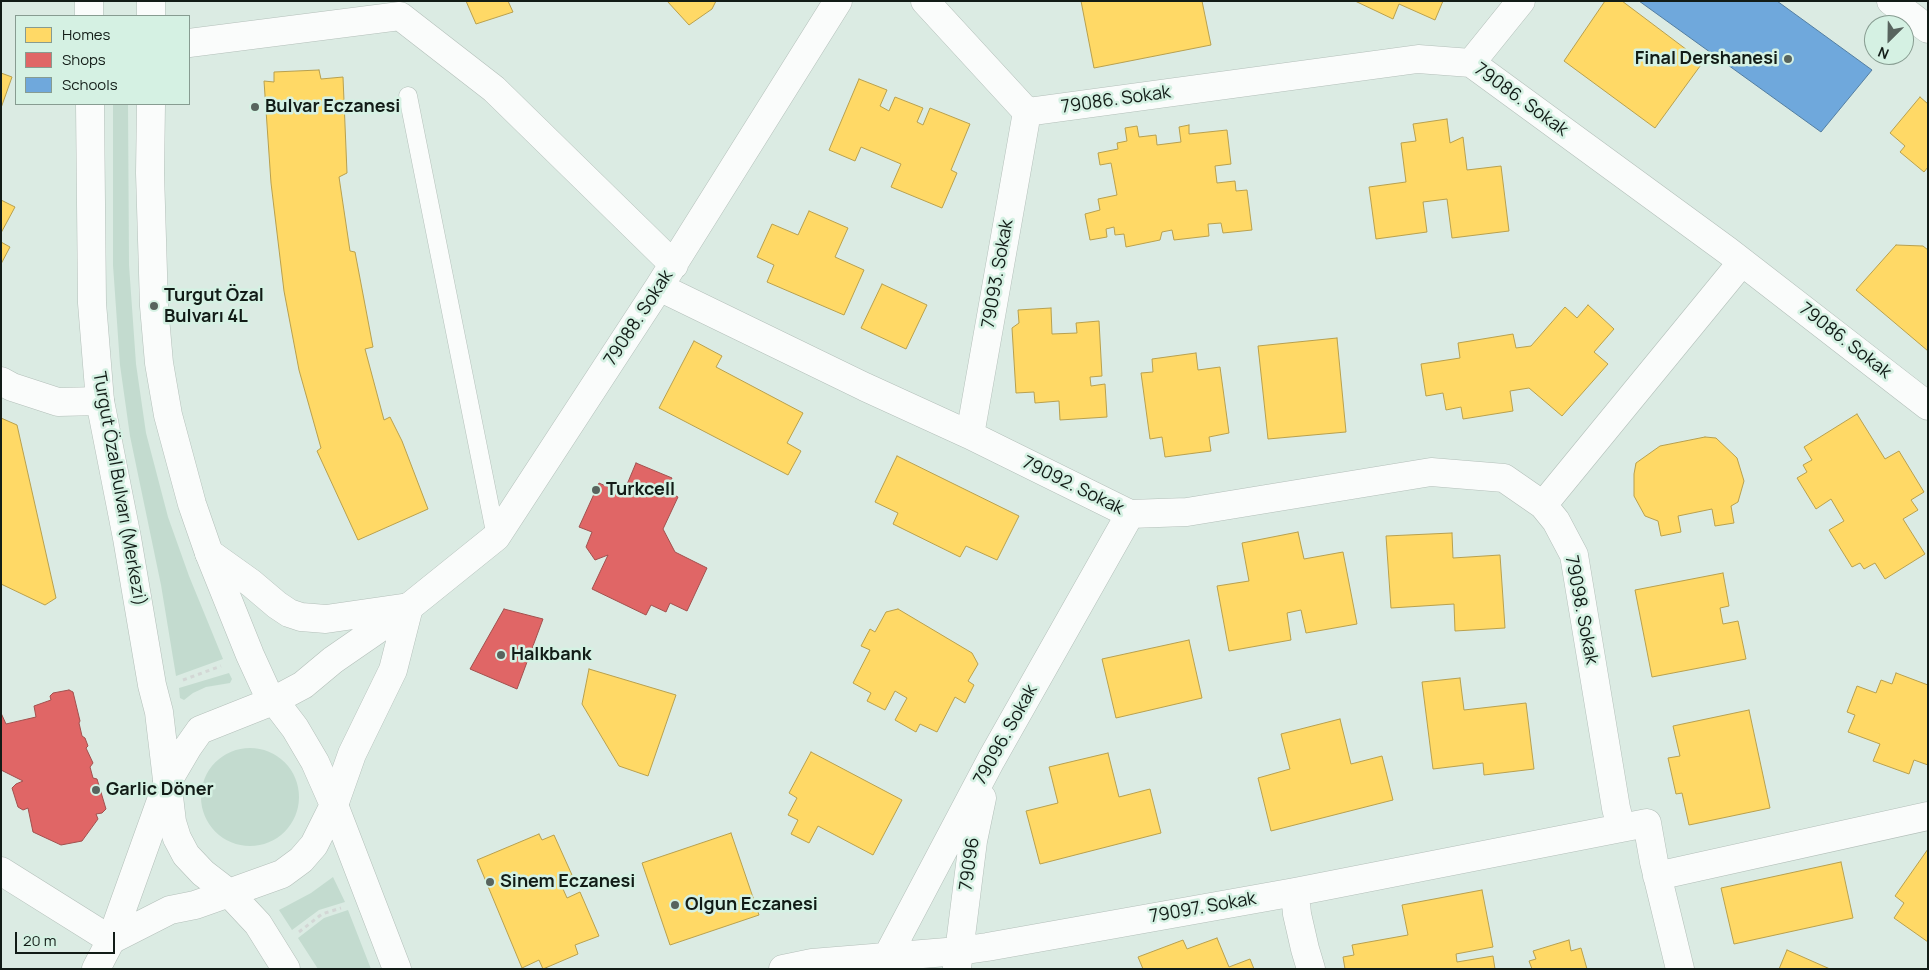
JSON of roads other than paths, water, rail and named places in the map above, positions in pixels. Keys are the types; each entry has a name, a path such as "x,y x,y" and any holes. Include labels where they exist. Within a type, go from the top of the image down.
{"street":[{"path":"89,1 89,15"},
{"path":"151,1 151,15"},
{"name":"79088. Sokak","path":"273,701 303,686 332,660 409,607 496,537 674,264 838,1"},
{"path":"925,1 1027,112"},
{"path":"1471,63 1521,1"},
{"path":"1891,1 1928,29"},
{"path":"190,43 400,16 494,90 674,264"},
{"name":"79086. Sokak","path":"1027,112 1418,59 1471,63 1742,262 1928,406"},
{"name":"Turgut Özal Bulvarı (Merkezi)","path":"90,105 92,303 100,401 127,538 152,685 159,712 168,781"},
{"path":"150,105 154,306 159,363 168,415 192,504 209,554 250,655 273,701 296,728 308,746 334,805 397,969"},
{"name":"79093. Sokak","path":"970,435 1027,112"},
{"path":"1543,505 1742,262"},
{"name":"79092. Sokak","path":"659,287 865,387 970,435 1130,514 1187,512 1431,472 1504,478 1543,505"},
{"path":"1,381 12,387 58,402 100,401"},
{"name":"79098. Sokak","path":"1543,505 1556,521 1574,555 1616,808 1621,828"},
{"name":"79096. Sokak","path":"887,957 991,760 1130,514"},
{"path":"111,940 170,910 195,905 282,874 301,860 314,845 334,805 352,754 393,670 409,607 326,619 301,617 277,605 251,583 209,554"},
{"path":"96,969 111,940 168,781 188,747 200,730 273,701"},
{"name":"79096","path":"958,960 973,841 991,760"},
{"path":"168,781 172,822 177,838 186,855 203,873 229,893 258,924 286,969"},
{"path":"1657,876 1928,816"},
{"path":"1621,828 1646,822 1680,969"},
{"name":"79097. Sokak","path":"783,969 812,963 854,964 887,957 958,960 1621,828"},
{"path":"1,870 111,940"},
{"path":"1295,892 1303,940 1311,969"}],"lane":[{"path":"408,96 496,537"}],"place":[{"name":"Final Dershanesi","path":"1788,59"},
{"name":"Bulvar Eczanesi","path":"255,107"},
{"name":"Turgut Özal Bulvarı 4L","path":"154,306"},
{"name":"Turkcell","path":"596,490"},
{"name":"Halkbank","path":"501,655"},
{"name":"Garlic Döner","path":"96,790"},
{"name":"Sinem Eczanesi","path":"490,882"},
{"name":"Olgun Eczanesi","path":"675,905"}]}
